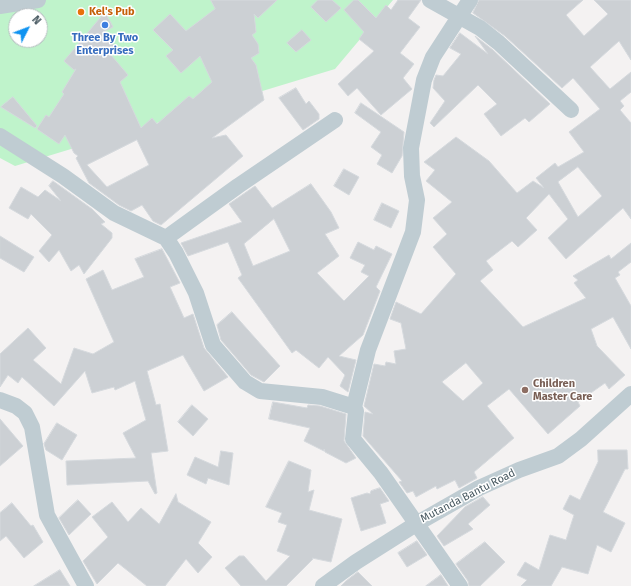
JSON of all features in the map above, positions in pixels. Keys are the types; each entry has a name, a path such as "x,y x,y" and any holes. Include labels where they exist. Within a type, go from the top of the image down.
{"street":[{"path":"0,6 38,0"},
{"path":"430,0 480,28 499,43 571,110"},
{"path":"460,586 381,472 353,439 356,411 354,407 368,350 413,232 417,200 412,176 411,148 424,80 433,57 470,0"},
{"path":"166,238 334,120"},
{"path":"0,136 63,176 114,213 166,238 176,252 196,293 213,345 245,382 260,391 322,397 354,407"},
{"name":"Mutanda Bantu Road","path":"323,586 356,562 416,524 479,488 519,470 558,456 581,439 631,394"},
{"path":"0,400 16,406 25,413 32,427 47,515 86,586"}],"green space":[{"path":"0,0 393,0 335,69 15,166 0,158"}],"building":[{"path":"211,0 277,0 258,18 254,14 256,32 252,35 258,44 259,53 251,58 256,65 264,100 212,138 226,135 243,156 161,225 153,221 142,205 131,211 119,205 89,183 76,158 78,156 74,153 65,135 59,144 37,129 46,115 49,117 64,94 62,92 76,69 74,70 64,61 105,12 113,27 103,32 118,51 111,55 128,75 120,82 141,128 152,118 157,124 189,96 193,99 212,82 200,56 181,73 166,56 173,50 153,30 170,14 186,31 215,9","holes":["137,140 149,165 107,187 87,165"]},
{"path":"318,0 332,0 341,8 326,22 311,7"},
{"path":"354,0 358,0 376,18 386,5 391,10 398,0 421,0 408,18 420,27 400,53 414,64 403,78 412,89 381,115 357,88 348,96 338,84 374,51 359,39 364,32 344,10"},
{"path":"479,0 583,0 566,15 584,36 608,14 594,0 631,0 631,60 619,41 590,67 610,89 631,72 631,92 620,101 624,106 620,110 631,123 631,219 623,208 566,259 548,238 568,219 549,194 526,218 537,230 518,247 512,241 486,261 493,270 480,281 523,327 586,298 574,283 578,280 573,276 609,255 611,259 631,243 631,262 618,272 620,275 615,278 631,306 631,349 613,317 591,329 597,346 625,375 609,389 605,383 578,402 580,406 548,434 509,389 487,406 514,438 474,472 477,478 459,488 455,480 437,489 436,486 416,497 413,491 407,493 399,482 402,481 363,436 365,412 373,414 364,406 374,364 385,366 386,362 396,364 394,351 406,349 401,323 390,319 396,302 421,314 456,274 433,247 447,234 433,218 452,202 426,181 435,170 424,162 456,137 489,161 517,193 533,181 544,188 536,178 555,163 558,167 584,152 569,132 600,109 573,78 562,88 505,36 473,13","holes":["578,167 602,196 578,217 558,182","466,363 483,383 463,401 442,382"]},
{"path":"302,30 311,40 296,52 287,43"},
{"path":"460,33 488,54 475,36 493,50 550,104 529,122 525,118 501,136 484,114 497,104 478,85 434,127 430,123 445,101 433,88 434,80 436,75 443,76 461,54 450,48"},
{"path":"296,88 306,104 309,101 319,114 319,119 303,130 279,98"},
{"path":"13,97 37,126 35,128 1,107"},
{"path":"361,103 404,132 402,156 392,173 377,164 382,155 371,147 381,132 355,113"},
{"path":"344,169 359,177 349,195 334,186"},
{"path":"53,181 92,209 105,222 101,224 112,233 112,238 84,274 79,265 71,271 59,250 49,262 39,251 52,235 31,214 28,219 9,208 21,187 38,197 45,190 61,201 49,186"},
{"path":"311,184 331,212 339,228 325,234 339,256 317,273 344,301 369,276 361,272 365,265 350,258 358,242 374,250 376,246 392,254 376,287 380,291 363,335 339,356 356,360 348,392 340,386 345,375 328,357 319,368 296,350 292,353 238,278 242,275 228,242 188,256 181,243 242,222 229,204 255,186 272,208","holes":["274,219 290,251 253,266 244,244"]},
{"path":"382,203 399,211 391,228 374,220"},
{"path":"0,236 34,257 24,272 0,258"},
{"path":"162,249 180,283 170,287 184,318 193,314 204,348 228,377 204,391 183,355 147,371 156,405 160,404 168,451 151,453 157,493 155,494 148,481 67,485 66,461 136,458 123,433 146,420 135,381 115,390 114,387 92,393 85,371 54,406 22,377 18,383 8,375 0,387 0,354 28,328 46,348 33,360 61,384 74,348 93,354 114,342 86,279 103,270 112,290 144,277 135,259"},
{"path":"232,312 280,366 264,382 251,375 221,340 217,325"},
{"path":"273,402 307,408 308,405 320,406 346,414 344,441 356,458 346,463 325,452 324,449 324,451 304,441 310,428 269,419"},
{"path":"192,405 208,419 193,436 178,422"},
{"path":"0,419 23,446 0,466"},
{"path":"57,423 77,435 62,460 46,450 44,444"},
{"path":"598,450 627,450 628,469 625,469 603,512 625,523 611,552 597,545 588,574 562,567 551,586 521,586 527,580 517,575 525,562 539,570 550,535 566,540 574,515 563,509 570,495 580,500 598,462"},
{"path":"221,451 233,453 229,485 208,478 206,484 187,475 195,457 218,467"},
{"path":"289,461 311,470 308,492 314,490 309,510 342,519 331,562 312,558 313,559 286,586 241,586 225,568 239,556 244,556 266,581 290,556 277,551 287,525 278,522 282,513 266,507"},
{"path":"380,488 389,501 380,504 386,523 361,531 351,498 367,493 370,494 371,491"},
{"path":"176,494 178,502 211,522 198,543 212,557 198,573 186,559 165,586 147,586 118,563 97,584 83,561 108,537 92,517 112,502 128,522 141,508 159,524"},
{"path":"483,497 490,505 468,524 473,529 444,546 437,536 465,507"},
{"path":"78,500 91,514 69,535 59,518"},
{"path":"12,503 31,526 33,525 43,542 24,558 6,536 0,541 0,513"},
{"path":"417,541 427,555 407,567 398,553"},
{"path":"485,542 505,562 480,586 469,586 468,581 456,564"},
{"path":"60,570 70,586 34,586"},
{"path":"358,572 372,586 341,586 346,581"},
{"path":"441,575 448,586 426,586"}],"place":[{"name":"Kel's Pub","path":"81,12"},
{"name":"Three By Two Enterprises","path":"105,25"},
{"name":"Children Master Care","path":"525,390"}]}
